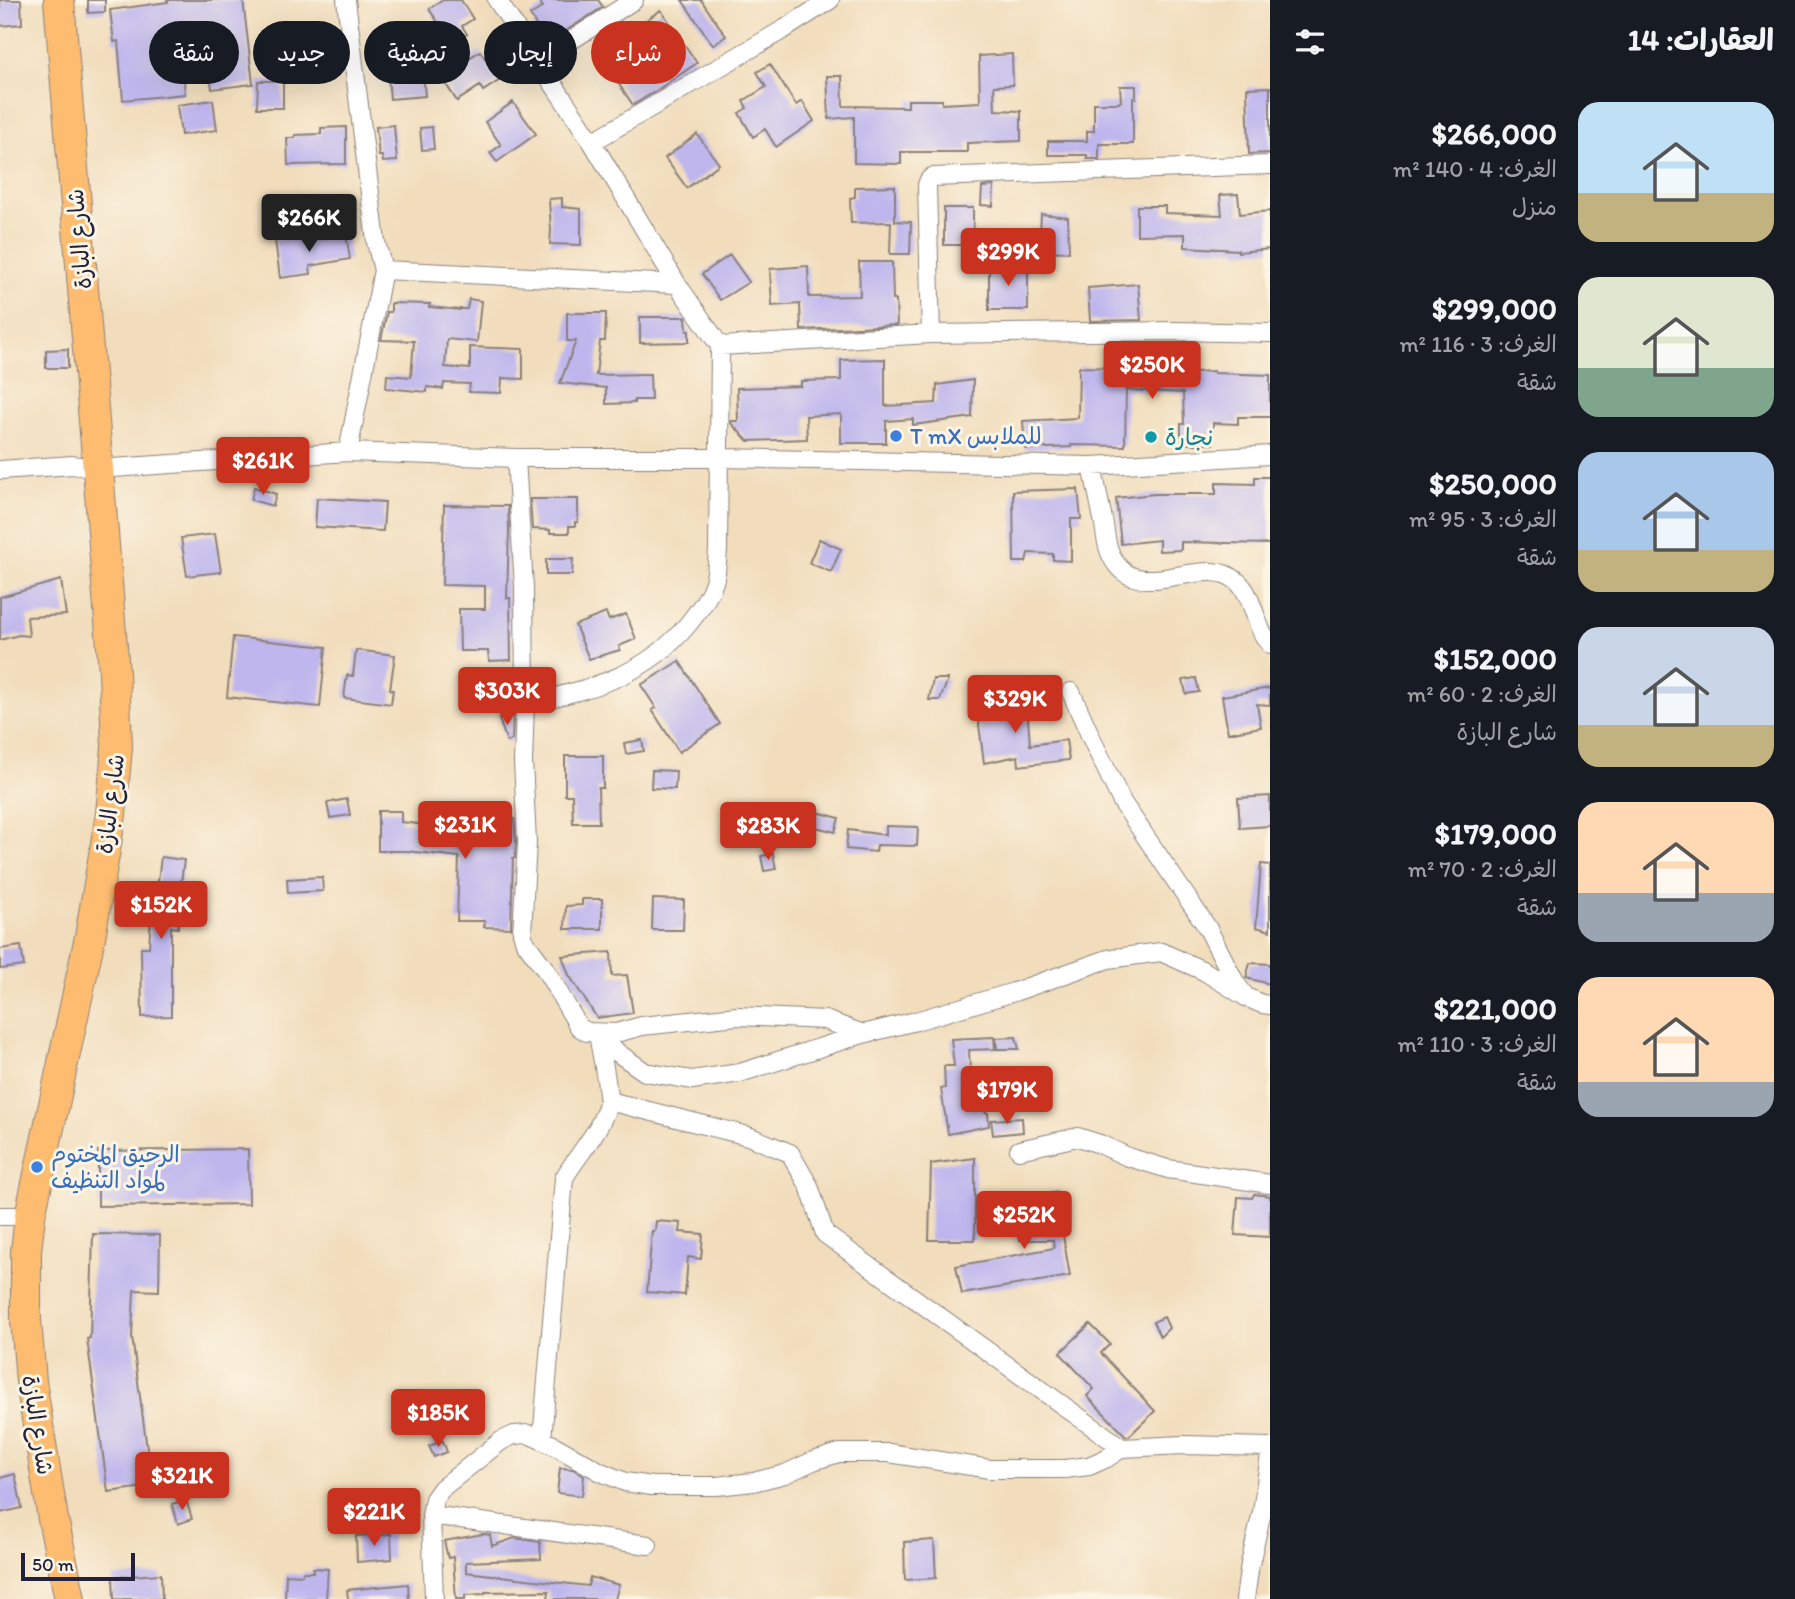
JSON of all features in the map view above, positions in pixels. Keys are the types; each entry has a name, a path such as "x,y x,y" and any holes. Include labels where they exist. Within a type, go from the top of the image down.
{"main road":[{"name":"شارع البازة","path":"59,0 114,672 117,747 111,814 90,937 30,1216 26,1251 26,1320 31,1381 53,1519 71,1599"}],"street":[{"path":"346,0 376,242 383,270 348,452"},
{"path":"497,0 511,21"},
{"path":"577,37 634,0"},
{"path":"592,142 830,0"},
{"path":"525,704 586,690 634,671 665,649 706,600 715,580 718,550 720,346 677,284 554,84"},
{"path":"931,334 927,185 932,177 1270,165"},
{"path":"383,270 677,284"},
{"path":"720,346 931,334 1176,331 1270,333"},
{"path":"0,470 73,465 98,469 348,452 516,458 720,458 1092,466 1270,455"},
{"path":"516,458 524,587 523,762 527,842 522,933 525,942 545,969 574,1021 587,1032 616,1033 642,1026 737,1016 825,1020 863,1034"},
{"path":"1092,466 1109,550 1118,567 1131,576 1153,580 1206,572 1226,574 1238,581 1247,594 1270,644"},
{"path":"1071,692 1122,802 1207,927 1236,984 1246,997"},
{"path":"597,1034 645,1072 692,1080 740,1073 863,1034 1014,992 1108,960 1161,952 1204,971 1246,997 1270,1005"},
{"path":"542,1440 564,1178 594,1134 609,1101 597,1034"},
{"path":"609,1101 748,1136 790,1153 809,1186 825,1234 1122,1448"},
{"path":"1019,1150 1078,1137 1168,1169 1270,1184"},
{"path":"0,1216 30,1216"},
{"path":"434,1599 431,1515 434,1499 442,1488 501,1441 514,1435 528,1434 601,1472 625,1482 652,1486 717,1486 753,1482 785,1474 839,1453 889,1452 990,1469 1065,1469 1089,1466 1122,1448 1196,1445 1270,1447"},
{"path":"1245,1599 1250,1564 1266,1512 1270,1454"},
{"path":"431,1515 648,1545"}],"building":[{"path":"0,0 21,0 22,24 0,26"},
{"path":"88,0 105,0 105,12 88,13"},
{"path":"167,0 243,0 253,84 212,89 211,84 239,84 239,21 149,21 149,84 184,84 185,94 123,100 118,41 114,42 110,10 168,2"},
{"path":"443,0 461,0 473,19 437,21 429,9"},
{"path":"538,0 598,0 603,7 577,24 577,21 534,21 530,15 543,7"},
{"path":"682,0 701,0 726,36 713,45"},
{"path":"661,10 668,21 645,21"},
{"path":"686,47 697,63 686,71"},
{"path":"480,51 484,57 484,84 494,84 483,91 480,86 457,101 446,84 470,84 470,58"},
{"path":"1012,54 1013,85 994,86 995,110 1021,111 1021,141 967,143 967,152 901,152 901,164 854,163 854,117 829,119 827,76 842,76 843,106 908,107 908,100 942,100 942,104 980,102 979,56"},
{"path":"770,64 796,105 802,101 814,121 776,147 765,129 753,137 739,113 747,108 743,101 766,87 757,72"},
{"path":"258,84 283,84 283,108 257,108"},
{"path":"389,84 424,84 425,96 390,99"},
{"path":"619,84 666,84 656,91 633,105"},
{"path":"1120,86 1136,86 1136,98 1133,98 1133,144 1099,144 1099,159 1087,159 1087,155 1048,155 1048,141 1087,141 1087,131 1094,131 1094,103 1119,103"},
{"path":"1270,87 1270,153 1249,154 1247,88"},
{"path":"213,100 217,130 181,135 177,105"},
{"path":"513,102 536,134 497,162 490,153 501,145 485,122"},
{"path":"394,125 397,161 383,162 382,156 379,156 376,127"},
{"path":"346,127 346,164 288,165 287,138 321,134 321,128"},
{"path":"432,127 434,149 422,150 420,128"},
{"path":"697,134 719,164 687,188 665,158"},
{"path":"895,186 895,221 911,222 910,254 890,254 891,222 851,223 850,198 855,197 855,187"},
{"path":"994,186 993,206 981,205 982,187"},
{"path":"1238,194 1240,214 1270,211 1270,249 1238,252 1185,247 1185,234 1137,235 1137,206 1165,206 1165,213 1222,215 1220,195"},
{"path":"562,198 562,207 581,209 581,245 550,244 549,199"},
{"path":"944,208 973,208 973,245 944,245"},
{"path":"1041,214 1068,217 1069,252 1039,251"},
{"path":"346,234 350,259 310,266 311,274 280,278 275,240 306,236 306,241"},
{"path":"730,255 749,282 720,300 702,274"},
{"path":"859,262 892,262 897,325 801,330 800,304 772,306 770,269 808,266 809,297 860,296"},
{"path":"989,267 1028,267 1028,310 989,310"},
{"path":"1138,284 1141,320 1090,321 1088,288"},
{"path":"469,299 481,301 477,342 447,339 445,367 470,369 470,347 523,349 523,379 502,378 501,393 469,392 470,384 444,383 443,389 427,387 427,392 386,388 387,375 411,377 414,341 381,340 387,312 391,312 391,303 430,304 429,307 460,310 467,309"},
{"path":"567,313 606,313 605,341 600,341 596,375 650,374 651,400 606,404 606,388 560,383 576,341 567,341"},
{"path":"640,317 686,317 689,342 640,343"},
{"path":"1131,344 1181,347 1179,373 1214,371 1270,375 1270,417 1238,417 1238,424 1213,423 1213,444 1181,444 1181,424 1184,424 1183,393 1126,390 1125,446 1071,445 1025,449 1023,421 1078,418 1079,367 1130,368"},
{"path":"68,349 68,368 46,368 46,350"},
{"path":"885,359 885,406 936,403 937,385 973,380 972,417 913,425 913,419 886,421 886,443 841,443 841,414 806,416 807,439 748,441 731,423 738,421 737,388 801,386 801,381 841,380 841,360"},
{"path":"1255,477 1270,477 1270,544 1181,542 1181,550 1159,551 1159,540 1121,544 1116,498 1155,494 1216,494 1216,483 1255,484"},
{"path":"254,487 276,494 273,506 251,500"},
{"path":"1078,489 1081,519 1071,519 1071,561 1053,560 1053,554 1028,553 1026,562 1014,562 1013,491"},
{"path":"317,498 385,502 383,531 315,527"},
{"path":"530,499 578,499 578,522 575,522 575,526 569,526 569,533 532,529"},
{"path":"444,505 508,506 507,598 510,598 511,660 489,661 488,651 460,651 459,609 485,609 485,586 442,585"},
{"path":"215,534 221,572 187,576 181,538"},
{"path":"819,539 841,549 831,572 809,563"},
{"path":"546,559 573,559 572,575 546,575"},
{"path":"61,580 66,615 27,617 29,636 19,635 0,640 0,597"},
{"path":"606,613 609,620 626,614 636,639 619,646 620,650 589,659 575,625"},
{"path":"233,637 326,647 320,707 227,697"},
{"path":"356,650 395,655 390,689 393,690 391,704 344,698 347,675 353,676"},
{"path":"679,661 720,724 679,752 652,710 656,708 641,685"},
{"path":"1196,678 1199,692 1186,694 1183,680"},
{"path":"933,679 948,679 940,700 929,700"},
{"path":"1270,688 1270,705 1257,704 1261,727 1228,733 1222,696"},
{"path":"1017,692 1026,693 1030,745 1066,740 1069,760 1019,766 1018,756 984,763 979,725 981,710 997,711 997,698 1011,697"},
{"path":"513,714 512,740 507,742 499,719"},
{"path":"642,740 644,751 626,754 624,743"},
{"path":"565,756 603,756 603,788 598,788 599,823 573,823 572,795 565,795"},
{"path":"652,770 676,771 675,789 651,788"},
{"path":"1270,796 1270,826 1240,828 1238,798"},
{"path":"347,799 350,815 330,818 327,803"},
{"path":"803,808 839,818 835,832 812,826 808,842 765,831 771,809 801,816"},
{"path":"378,811 401,811 401,822 478,831 480,815 514,819 516,842 511,928 484,927 485,921 457,921 459,857 378,851"},
{"path":"886,826 918,827 917,846 877,845 876,852 846,849 848,830 886,835"},
{"path":"773,854 776,869 764,871 761,856"},
{"path":"161,857 184,860 178,928 171,927 171,1016 142,1017 141,947 149,947 152,904 155,904"},
{"path":"1261,864 1270,865 1270,931 1256,927"},
{"path":"322,877 323,891 288,893 287,879"},
{"path":"582,899 602,899 602,929 565,929 566,906 582,905"},
{"path":"653,899 684,900 683,930 652,930"},
{"path":"21,946 24,966 0,969 0,949"},
{"path":"611,952 612,976 627,975 633,1013 597,1018 569,975 562,956"},
{"path":"1250,963 1270,964 1270,984 1246,978"},
{"path":"994,1037 995,1049 969,1050 970,1073 975,1073 977,1084 982,1084 989,1126 948,1134 941,1089 945,1088 944,1066 954,1066 951,1039"},
{"path":"1016,1037 1019,1049 997,1049 996,1038"},
{"path":"1022,1118 1023,1132 993,1135 991,1120"},
{"path":"248,1149 249,1204 98,1206 98,1151"},
{"path":"975,1158 975,1240 929,1240 931,1164"},
{"path":"1057,1192 1065,1229 1062,1230 1070,1276 962,1294 956,1266 1054,1248 1053,1240 1020,1240 1014,1202"},
{"path":"1254,1194 1270,1196 1270,1237 1235,1235 1238,1197 1252,1198"},
{"path":"656,1221 681,1223 680,1232 703,1234 701,1259 688,1257 685,1295 647,1292 652,1231 655,1231"},
{"path":"93,1234 160,1235 159,1291 134,1290 132,1337 152,1486 108,1492 87,1339 90,1338"},
{"path":"1164,1317 1169,1328 1160,1337 1153,1322"},
{"path":"1090,1324 1110,1344 1101,1353 1155,1411 1129,1436 1087,1396 1094,1389 1060,1353"},
{"path":"443,1441 447,1452 434,1457 429,1446"},
{"path":"560,1468 573,1469 584,1476 582,1496 557,1493"},
{"path":"15,1474 22,1508 0,1513 0,1478"},
{"path":"186,1500 192,1519 178,1524 172,1504"},
{"path":"391,1534 392,1559 357,1562 356,1536"},
{"path":"490,1535 492,1546 515,1538 540,1542 541,1559 466,1562 466,1572 588,1586 590,1577 619,1585 615,1599 548,1599 549,1591 485,1592 465,1595 465,1599 456,1599 453,1557 448,1558 444,1541"},
{"path":"934,1540 936,1578 905,1580 904,1542"},
{"path":"313,1568 328,1569 326,1599 285,1599 286,1574 302,1575 303,1572 313,1572"},
{"path":"161,1574 162,1599 114,1599 113,1577"},
{"path":"408,1584 409,1599 348,1599 347,1590"}],"place":[{"name":"T mX للملابس","path":"896,436"},
{"name":"نجارة","path":"1151,437"},
{"name":"الرحيق المختوم لمواد التنظيف","path":"37,1167"}]}
